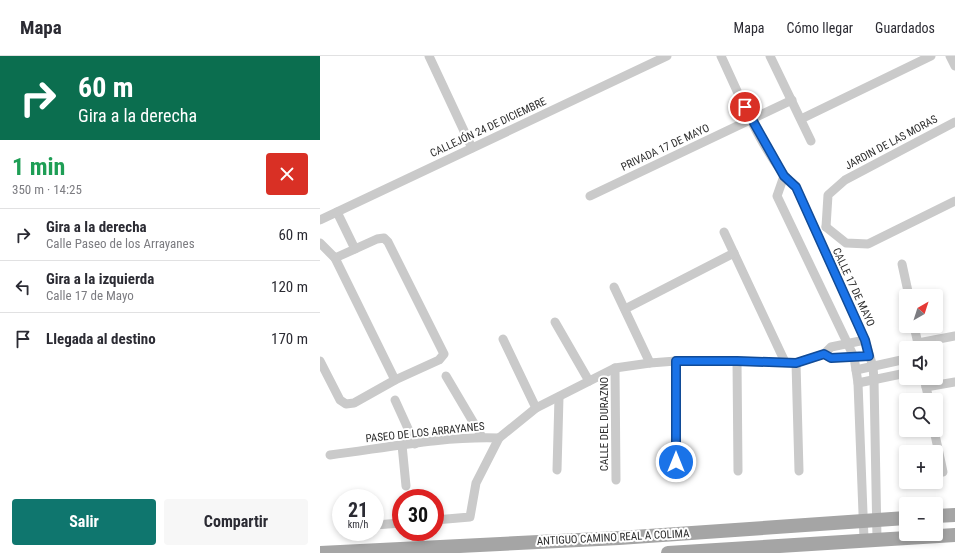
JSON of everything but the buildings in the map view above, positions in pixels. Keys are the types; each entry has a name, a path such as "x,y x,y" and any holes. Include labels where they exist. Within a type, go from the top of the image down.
{"main road":[{"path":"943,515 955,514"},
{"name":"ANTIGUO CAMINO REAL A COLIMA","path":"320,553 619,538 899,519"},
{"name":"ANTIGUO CAMINO REAL A COLIMA","path":"668,553 955,534"}],"street":[{"path":"429,56 472,148"},
{"name":"CALLEJÓN 24 DE DICIEMBRE","path":"320,220 666,56"},
{"name":"CALLE 17 DE MAYO","path":"721,56 751,120 784,176 796,187 865,340 873,367 874,380 870,521 871,539"},
{"path":"770,56 811,141"},
{"path":"801,119 931,56"},
{"path":"950,56 955,66"},
{"name":"PRIVADA 17 DE MAYO","path":"590,196 792,100"},
{"name":"JARDIN DE LAS MORAS","path":"826,227 828,195 845,180 955,122"},
{"name":"CALLE 17 DE MAYO","path":"784,176 777,196 854,358 858,383 871,539"},
{"path":"816,233 826,227 846,243 868,244 955,201"},
{"path":"337,212 355,250"},
{"path":"724,232 785,362"},
{"path":"320,361 340,400 346,404 354,403 395,380 439,360 444,354 388,242 384,238 377,239 335,258"},
{"path":"320,243 335,258 395,380"},
{"path":"625,308 734,253"},
{"path":"902,264 907,289"},
{"path":"614,287 650,363"},
{"path":"555,322 589,381"},
{"path":"934,341 955,336"},
{"path":"503,339 536,408"},
{"path":"499,438 536,408 616,368 676,361 796,363 824,354 831,347 865,340"},
{"path":"824,354 831,358 854,358 869,356"},
{"path":"676,361 676,477"},
{"path":"737,361 738,471"},
{"path":"856,370 899,361"},
{"path":"796,363 798,471"},
{"name":"CALLE DEL DURAZNO","path":"616,368 616,480"},
{"path":"858,383 899,375"},
{"path":"446,376 482,438"},
{"path":"943,382 955,382"},
{"path":"557,470 559,397"},
{"path":"395,400 415,444"},
{"name":"PASEO DE LOS ARRAYANES","path":"330,455 402,445 482,438 499,438 476,483 470,517 444,519"},
{"path":"402,445 406,486"}],"route":[{"path":"676,462 676,361 796,363 824,354 831,358 854,358 869,356 865,340 796,187 784,176 745,107"}]}
